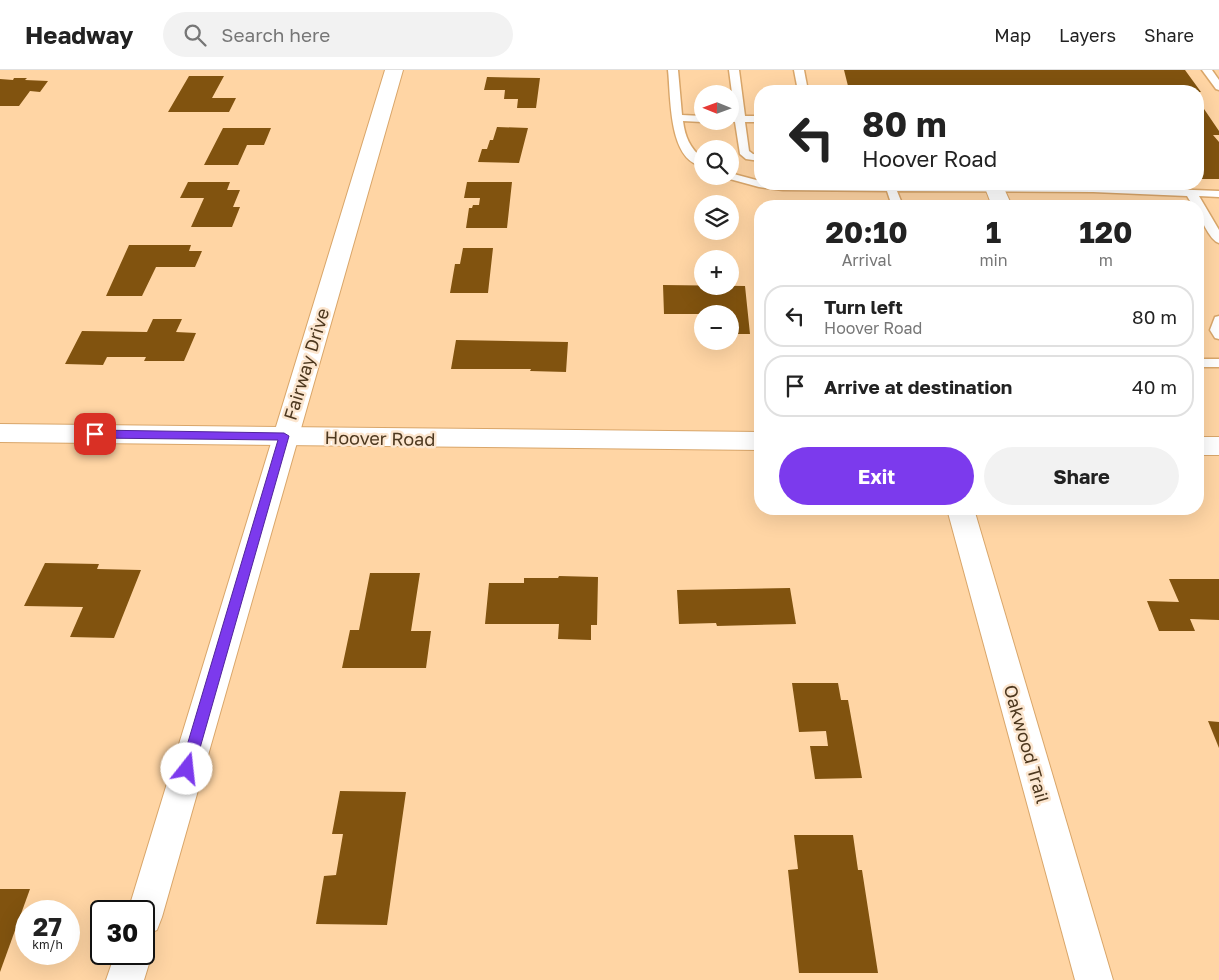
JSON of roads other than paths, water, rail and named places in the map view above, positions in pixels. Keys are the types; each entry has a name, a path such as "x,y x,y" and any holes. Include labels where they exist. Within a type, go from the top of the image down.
{"street":[{"name":"Fairway Drive","path":"149,900 284,436 394,70"},
{"name":"Hoover Road","path":"0,433 754,441"},
{"path":"1204,446 1219,446"},
{"name":"Oakwood Trail","path":"962,515 1094,980"},
{"path":"125,980 130,965"}],"lane":[{"path":"673,70 679,132 687,151 694,157"},
{"path":"734,70 744,152 750,157 754,157"},
{"path":"799,70 802,85"},
{"path":"1207,70 1219,87"},
{"path":"678,118 694,118"},
{"path":"741,119 754,119"},
{"path":"739,178 754,183"},
{"path":"976,190 998,197 1015,190"},
{"path":"1119,190 1219,194"},
{"path":"1191,193 1195,200"},
{"path":"1204,215 1219,240"},
{"path":"1219,320 1216,330 1219,335"},
{"path":"1204,363 1219,363"}]}
